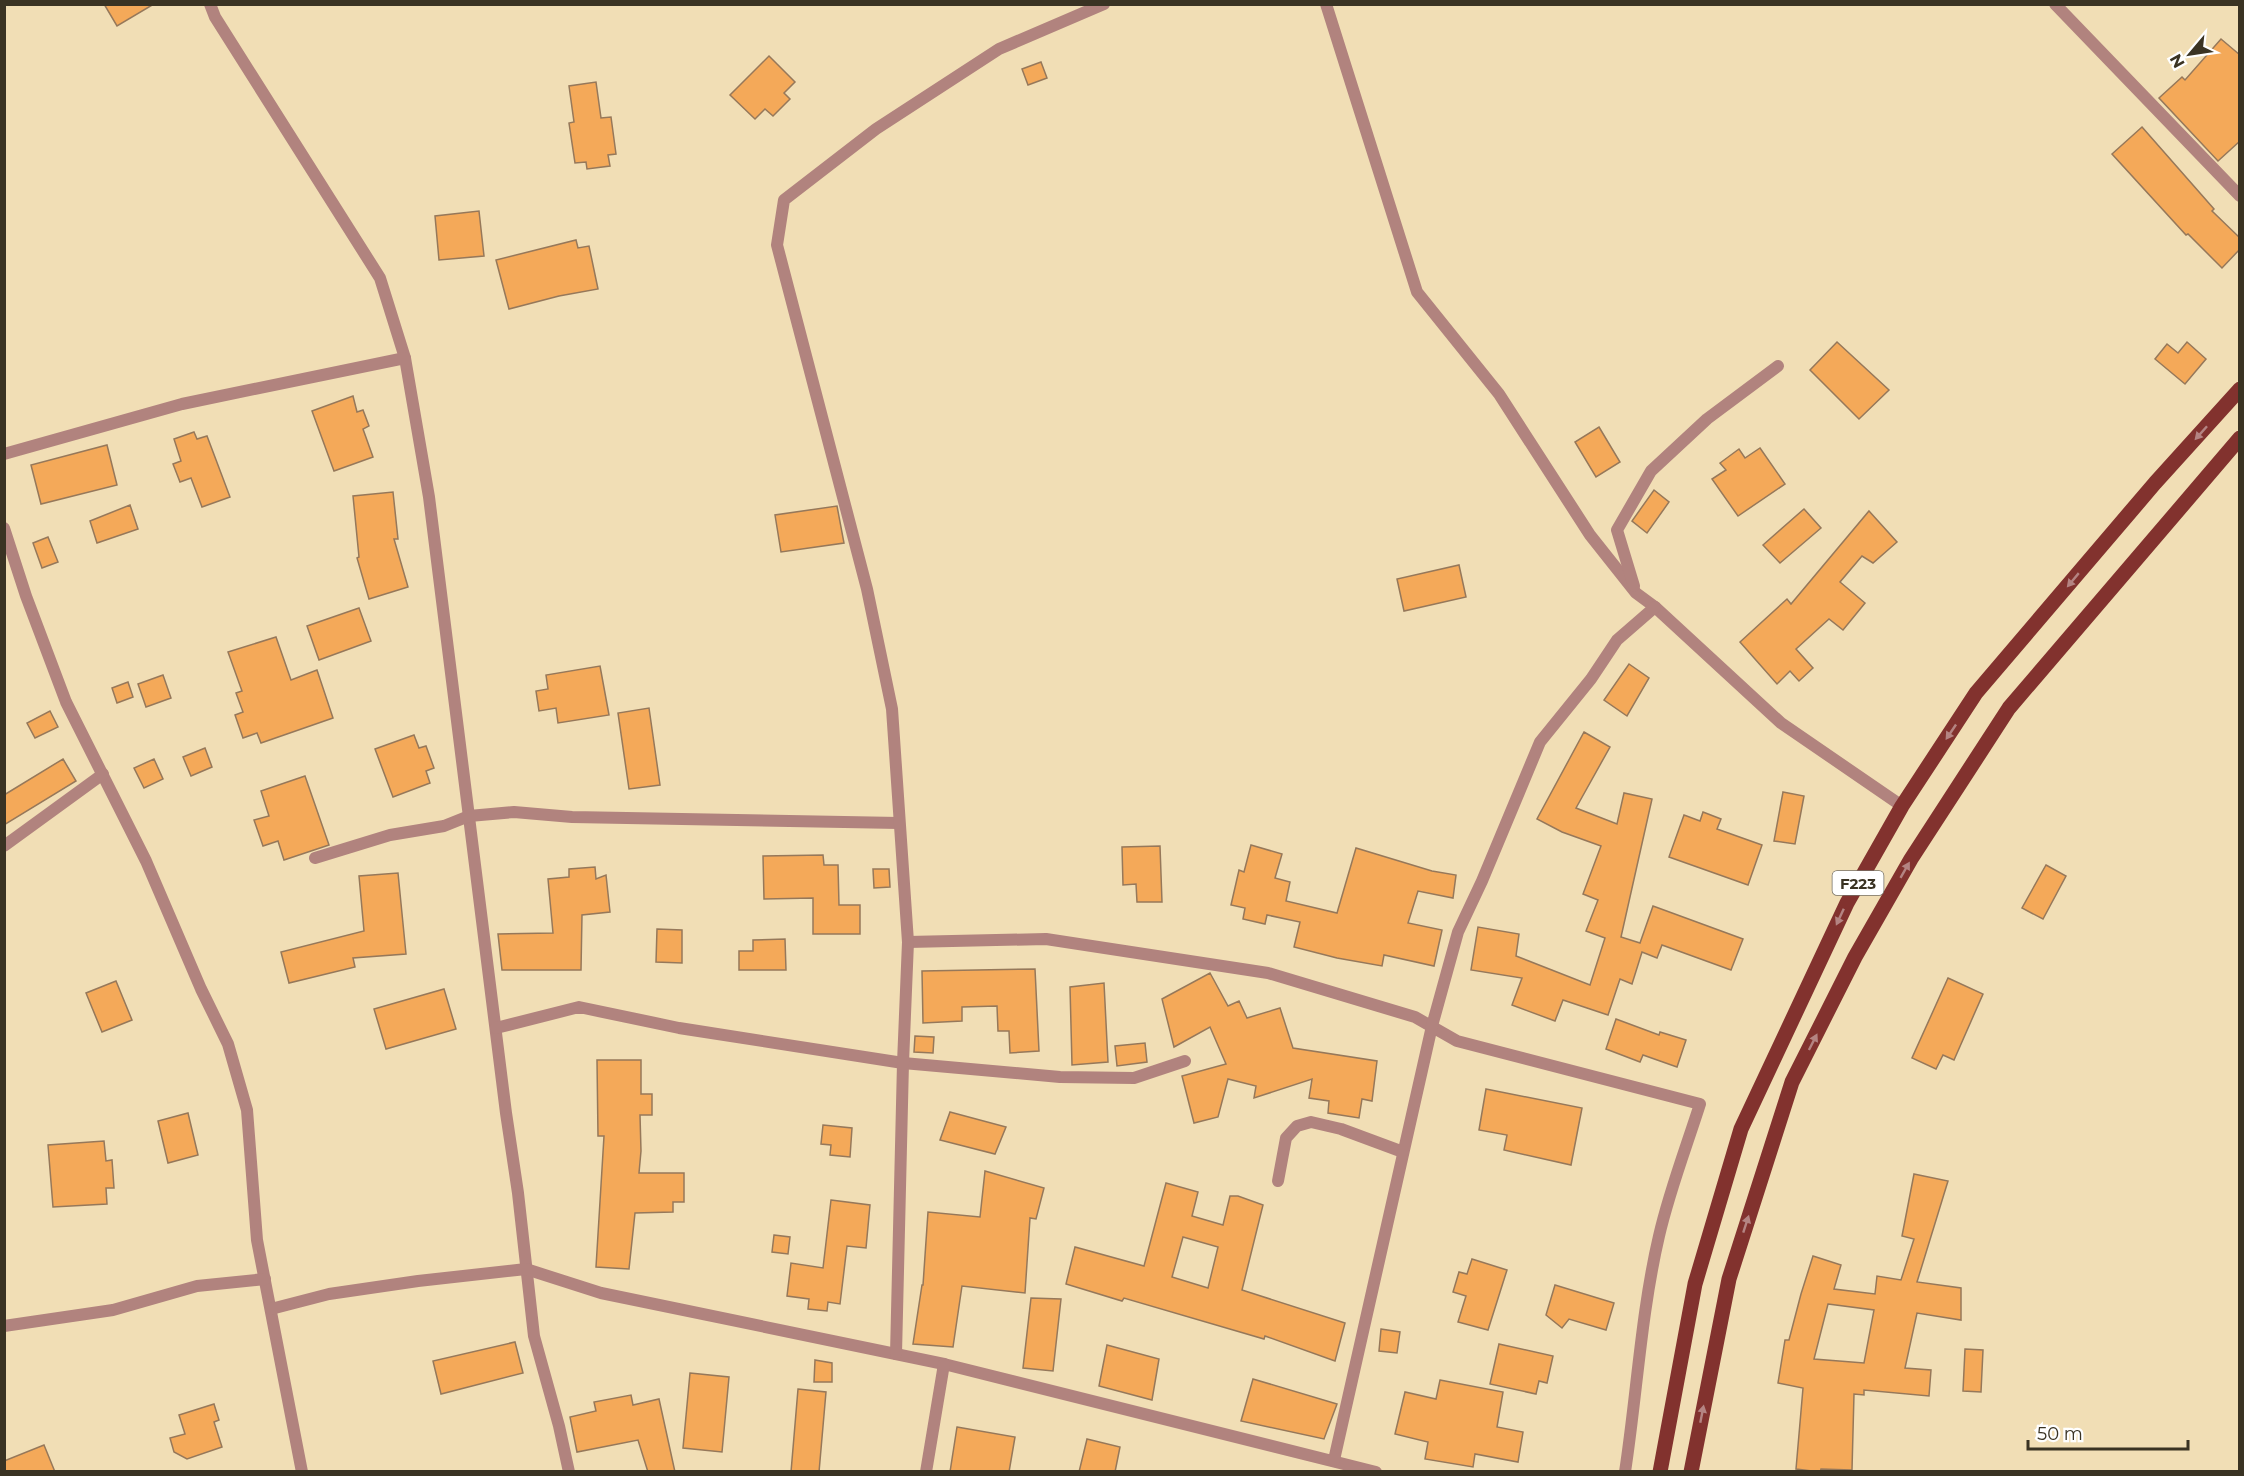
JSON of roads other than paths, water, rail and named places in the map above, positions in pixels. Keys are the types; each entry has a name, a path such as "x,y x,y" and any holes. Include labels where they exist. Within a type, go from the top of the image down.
{"main road":[{"name":"F223","path":"1660,1472 1695,1284 1741,1129 1847,903 1902,806 1976,693 2155,483 2240,389"},
{"name":"F223","path":"1691,1472 1728,1279 1792,1082 1855,957 1911,860 2009,708 2240,438"}],"street":[{"path":"210,4 215,17 380,278 405,358 429,497 458,714 534,1336 569,1472"},
{"path":"896,1354 908,942 892,709 872,611 777,245 784,200 876,129 999,49 1104,4"},
{"path":"1326,4 1417,292 1499,394 1590,535 1636,593 1655,607 1781,723 1902,806"},
{"path":"2055,4 2240,196"},
{"path":"4,454 182,404 405,358"},
{"path":"1636,593 1617,530 1651,471 1707,419 1778,366"},
{"path":"4,528 66,702 146,861 201,989 228,1044 247,1110 257,1240 302,1472"},
{"path":"1334,1460 1432,1026 1458,932 1540,742 1591,679 1617,640 1655,607"},
{"path":"4,846 103,774"},
{"path":"315,858 390,835 444,826 469,816 514,812 572,817 899,823"},
{"path":"908,942 1046,939 1268,973 1415,1017 1457,1041 1700,1104 1659,1235 1642,1324 1634,1415 1625,1472"},
{"path":"495,1028 579,1007 679,1028 903,1063 1060,1077 1134,1078 1185,1060"},
{"path":"1278,1181 1286,1138 1297,1126 1311,1122 1341,1129 1403,1152"},
{"path":"270,1309 329,1294 526,1269 601,1293 944,1364 1376,1472"},
{"path":"4,1326 113,1310 197,1286 265,1279"},
{"path":"926,1472 944,1364"}]}
